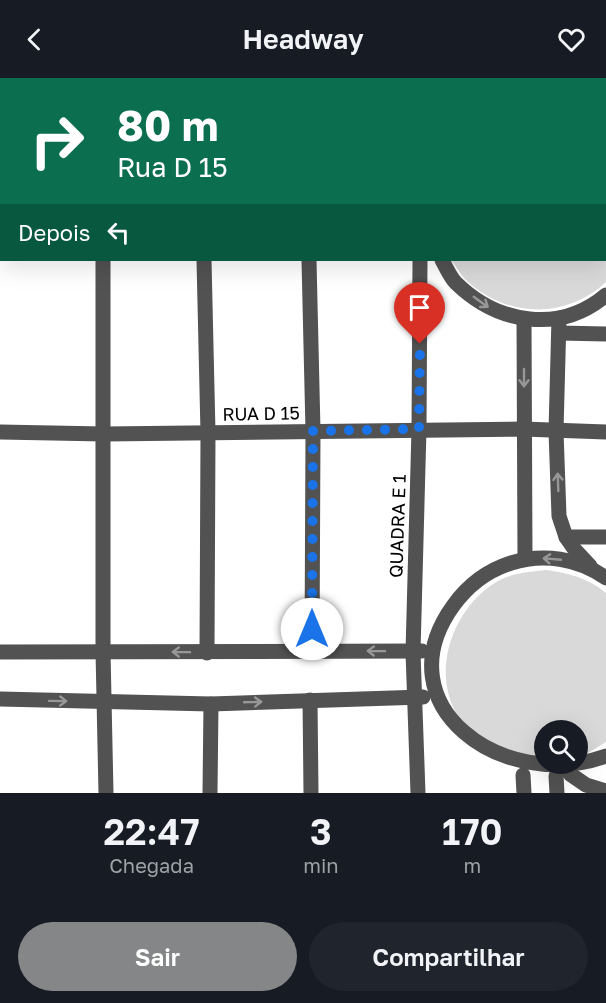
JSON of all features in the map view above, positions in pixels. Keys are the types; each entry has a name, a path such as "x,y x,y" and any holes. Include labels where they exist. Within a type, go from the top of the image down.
{"street":[{"path":"103,261 103,651 106,793"},
{"path":"204,261 208,433 207,653"},
{"path":"309,261 313,431 312,651"},
{"name":"QUADRA E 1","path":"418,793 413,652 419,429 420,261"},
{"path":"443,261 455,282 486,307 524,319 606,334"},
{"path":"559,326 606,295"},
{"path":"524,319 525,559"},
{"path":"559,326 556,431 559,516 566,537 575,550 600,574"},
{"name":"RUA D 15","path":"0,432 104,434 419,429 606,432"},
{"path":"566,537 606,537"},
{"path":"600,574 573,561 549,557 525,559 492,570 465,590 445,618 434,651 433,666 437,697 444,716 468,749 485,761 513,773 563,775 606,791"},
{"path":"0,652 434,651"},
{"path":"0,699 211,704 437,697"},
{"path":"310,700 311,793"},
{"path":"210,793 211,704"},
{"path":"563,775 592,765 606,756"},
{"path":"513,773 524,793"},
{"path":"557,793 563,775"}],"shaded area":[{"path":"452,261 606,261 606,282 591,294 574,303 556,308 519,308 484,294 466,280"},
{"path":"546,570 563,573 578,577 606,593 606,742 588,753 588,720 534,720 534,765 526,764 472,731 461,721 451,703 446,665 449,646 456,628 478,596 506,577"}],"route":[{"path":"312,629 313,431 419,429 420,344"}]}
